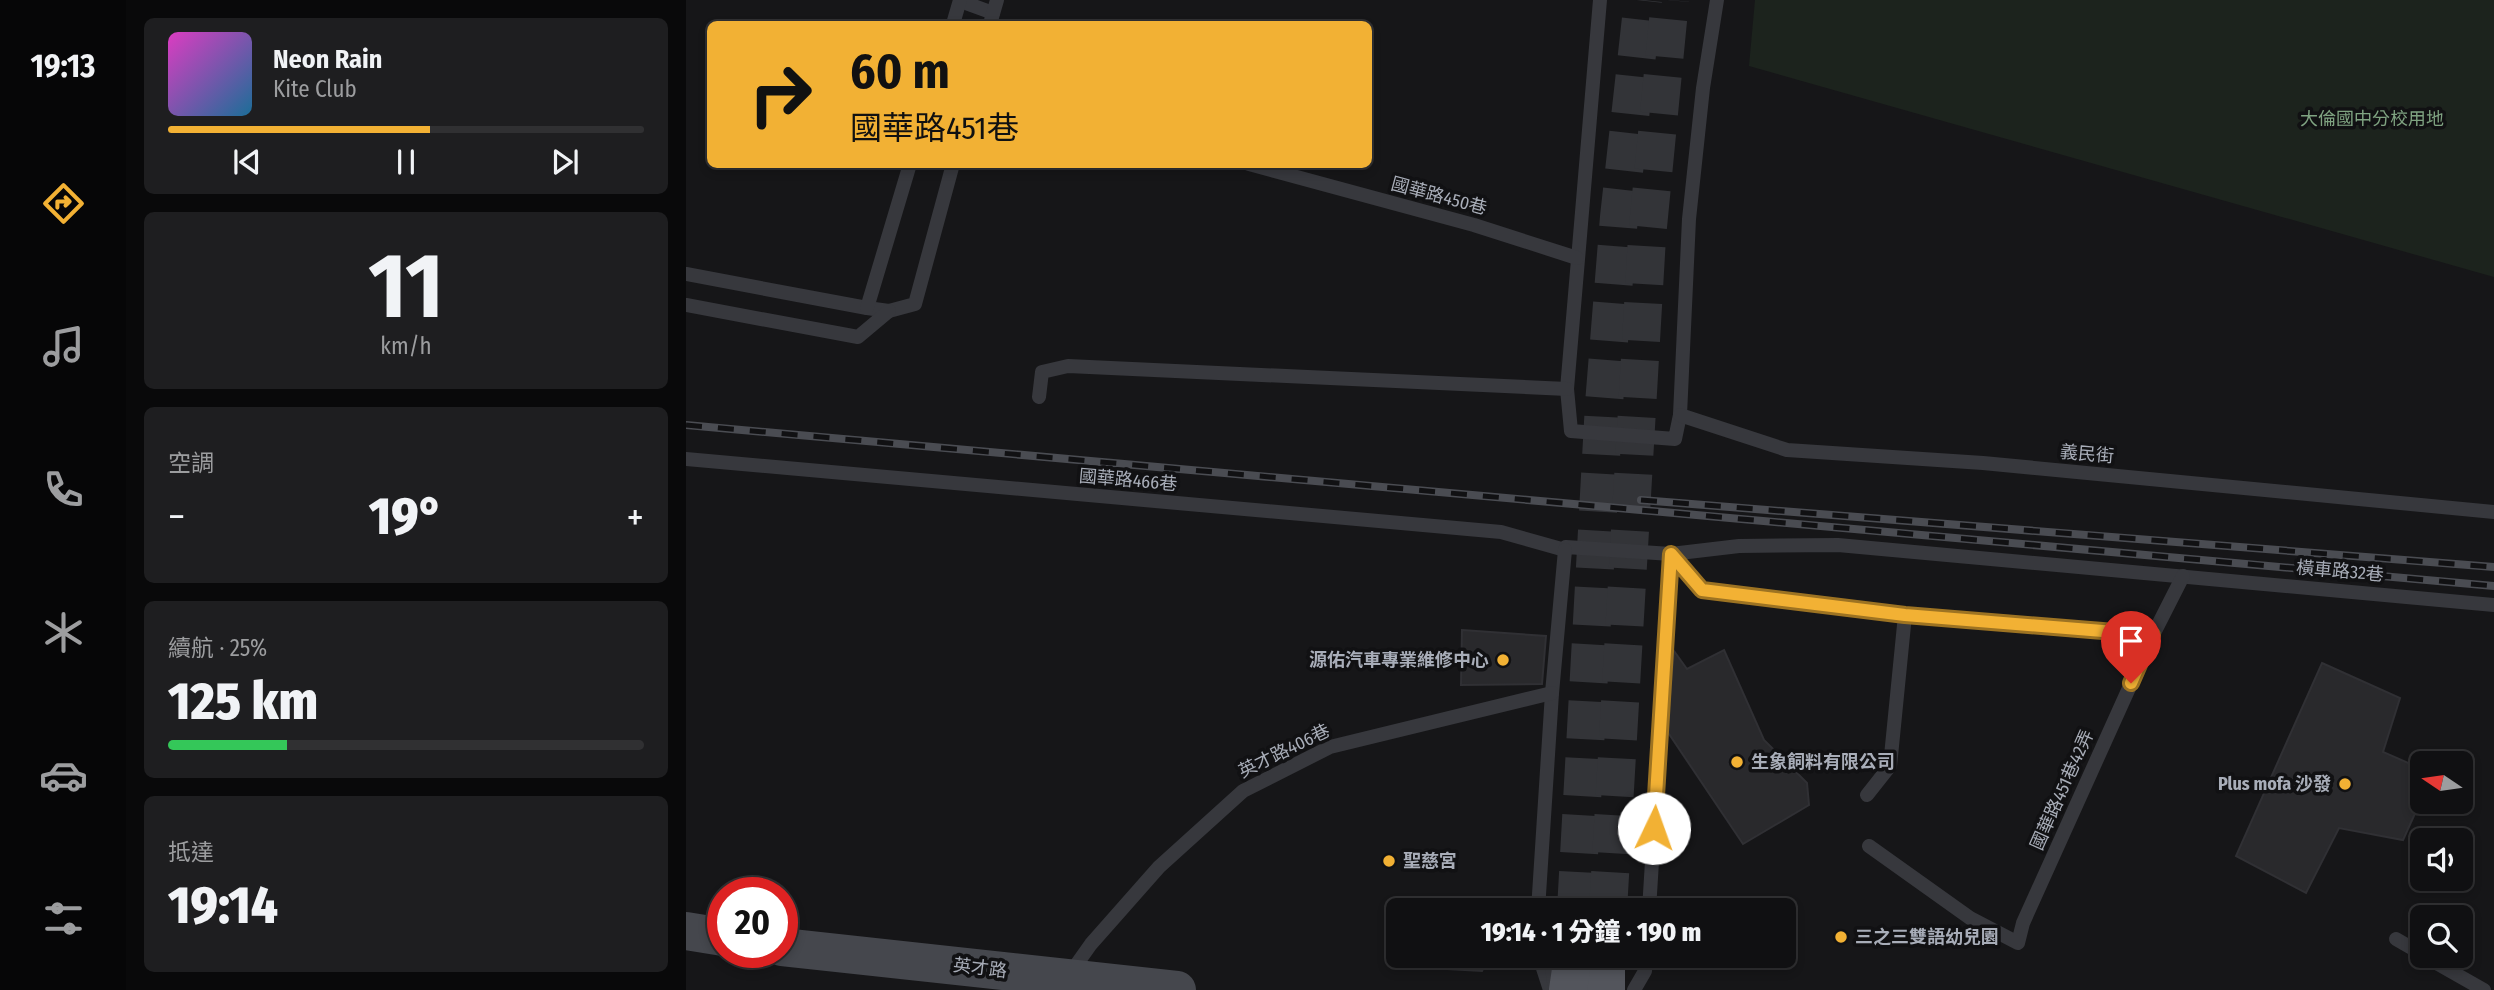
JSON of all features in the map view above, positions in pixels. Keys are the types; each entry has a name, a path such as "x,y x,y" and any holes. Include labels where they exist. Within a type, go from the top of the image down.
{"main road":[{"path":"1568,990 1571,968"}],"street":[{"path":"686,931 707,934"},
{"name":"英才路","path":"798,949 1177,990"}],"lane":[{"path":"954,21 960,0 993,13"},
{"path":"1600,0 1567,389 1571,431 1675,439 1680,415 1689,219 1703,88 1717,0"},
{"path":"867,308 909,168"},
{"path":"686,274 867,308 889,310 915,304 952,168"},
{"name":"國華路450巷","path":"1264,168 1474,225 1577,258"},
{"path":"686,305 858,337 889,310"},
{"path":"1039,397 1042,372 1068,366 1567,389"},
{"name":"義民街","path":"1680,415 1787,450 1983,463 2494,512"},
{"name":"國華路466巷","path":"686,459 1501,532 1565,550 1566,547 1671,554"},
{"name":"橫車路32巷","path":"1671,554 1739,546 1838,545 2494,605"},
{"path":"1539,898 1552,693 1565,550"},
{"path":"1671,554 1702,590 1905,615 2152,635"},
{"path":"1649,898 1671,554"},
{"name":"國華路451巷42弄","path":"1870,846 1970,918 2018,943 2023,923 2152,635 2183,576"},
{"path":"1867,796 1891,766 1905,615"},
{"name":"英才路406巷","path":"1066,979 1091,944 1159,867 1243,791 1330,747 1552,693"},
{"path":"2396,939 2410,947"},
{"path":"1543,968 1550,990"},
{"path":"1552,968 1556,990"},
{"path":"1634,990 1645,968"},
{"path":"2446,968 2484,990"}],"green space":[{"name":"大倫國中分校用地","path":"1755,0 2494,0 2494,277 1749,66"}],"building":[{"name":"源佑汽車專業維修中心","path":"1462,630 1546,636 1542,684 1461,685"},
{"name":"生象飼料有限公司","path":"1724,650 1764,740 1807,783 1809,805 1743,844 1667,731 1674,651 1687,669"},
{"name":"Plus mofa 沙發","path":"2322,663 2400,698 2383,752 2410,764 2410,814 2415,814 2403,840 2339,828 2306,893 2236,856"},
{"path":"1446,968 1484,968 1482,971"}],"tunnel":[{"path":"1577,898 1604,404 1619,217 1643,0"},
{"path":"1609,898 1647,237 1670,0"}],"railway":[{"path":"686,425 2494,586"},
{"path":"1641,500 2494,567"}],"place":[{"name":"源佑汽車專業維修中心","path":"1503,660"},
{"name":"生象飼料有限公司","path":"1737,762"},
{"name":"Plus mofa 沙發","path":"2345,784"},
{"name":"聖慈宮","path":"1389,861"},
{"name":"三之三雙語幼兒園","path":"1841,937"}],"route":[{"path":"1654,828 1671,554 1702,590 1905,615 2152,635 2131,683"}]}
